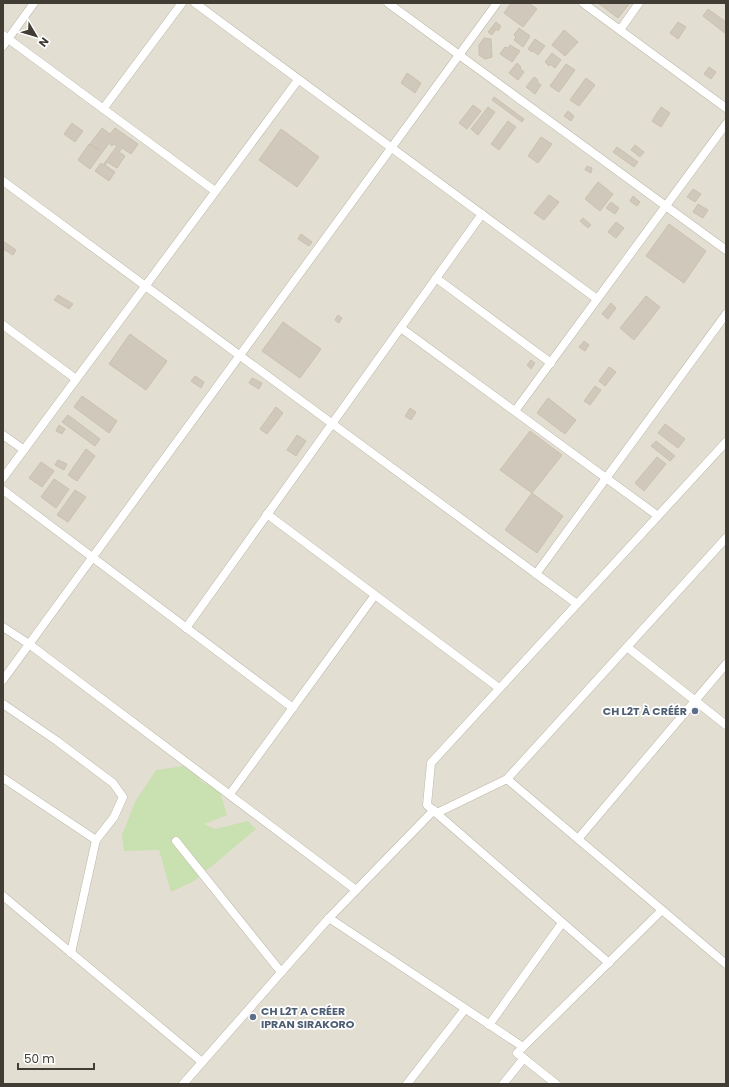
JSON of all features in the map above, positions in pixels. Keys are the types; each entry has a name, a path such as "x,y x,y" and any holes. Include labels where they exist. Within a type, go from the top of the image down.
{"street":[{"path":"34,3 5,40 104,109 215,191"},
{"path":"104,109 182,3"},
{"path":"195,3 598,299"},
{"path":"388,3 726,250"},
{"path":"3,680 497,3"},
{"path":"583,3 726,108"},
{"path":"620,30 639,3"},
{"path":"3,478 298,80"},
{"path":"515,411 726,124"},
{"path":"3,181 577,604"},
{"path":"186,628 482,214"},
{"path":"436,278 551,363"},
{"path":"536,574 726,314"},
{"path":"3,325 76,379"},
{"path":"401,328 658,516"},
{"path":"3,435 24,450"},
{"path":"609,963 428,805 431,763 726,442"},
{"path":"3,490 293,708"},
{"path":"267,514 499,688"},
{"path":"183,1084 329,918 436,812 507,779 726,538"},
{"path":"230,794 375,595"},
{"path":"3,627 29,644 356,890"},
{"path":"627,647 726,725"},
{"path":"578,839 726,664"},
{"path":"3,704 57,741 113,783 123,797 114,817 96,840 72,953"},
{"path":"3,778 96,840"},
{"path":"507,779 726,964"},
{"path":"176,842 281,972"},
{"path":"3,896 202,1062"},
{"path":"556,1084 517,1053 662,910"},
{"path":"329,918 523,1048"},
{"path":"489,1025 562,923"},
{"path":"407,1084 465,1009"},
{"path":"503,1084 524,1058"}],"shaded area":[{"path":"3,3 726,3 726,1084 3,1084"}],"green space":[{"path":"191,765 202,782 219,789 227,815 204,824 215,829 248,821 256,829 194,881 171,892 159,850 124,851 122,835 135,802 156,770"}],"building":[{"path":"511,3 529,3 537,9 523,27 504,13"},
{"path":"598,3 630,3 618,18"},
{"path":"708,9 726,22 726,34 703,16"},
{"path":"496,22 501,26 498,31 496,29 492,35 488,32"},
{"path":"678,22 686,27 678,39 670,33"},
{"path":"519,28 530,36 523,47 514,40 516,37 514,35"},
{"path":"564,30 578,42 565,56 552,45"},
{"path":"484,38 491,39 492,57 485,59 479,55 479,45"},
{"path":"535,39 545,46 538,55 528,49"},
{"path":"510,45 520,51 512,62 500,54 505,47 508,48"},
{"path":"552,53 561,60 555,68 550,64 549,66 545,62"},
{"path":"517,63 524,72 518,80 509,73"},
{"path":"566,64 575,70 559,92 550,86"},
{"path":"709,67 716,72 711,79 704,74"},
{"path":"407,73 421,83 415,93 401,83"},
{"path":"534,77 541,85 535,94 526,87"},
{"path":"586,78 595,85 579,106 570,100"},
{"path":"494,97 524,119 522,122 492,100"},
{"path":"473,105 481,111 467,129 459,123"},
{"path":"488,107 495,112 478,135 471,129"},
{"path":"661,107 670,113 661,127 652,121"},
{"path":"568,111 574,116 571,121 564,116"},
{"path":"508,121 516,127 499,150 491,144"},
{"path":"72,123 83,131 75,142 64,134"},
{"path":"102,128 110,134 115,128 138,144 131,154 122,148 119,152 125,156 117,168 107,162 105,165 115,172 109,181 95,171 101,163 103,165 117,146 114,144 112,146 109,143 90,169 78,160 89,144 99,150 90,144"},
{"path":"281,129 319,157 297,187 259,160"},
{"path":"541,137 552,144 538,163 528,156"},
{"path":"635,145 644,152 640,157 631,150"},
{"path":"617,147 638,162 634,167 613,152"},
{"path":"587,166 592,168 591,173 585,170"},
{"path":"598,182 613,194 600,211 585,199"},
{"path":"693,189 701,194 695,202 687,197"},
{"path":"549,195 559,202 544,220 534,213"},
{"path":"633,196 640,202 637,206 630,201"},
{"path":"611,202 619,208 615,214 606,208"},
{"path":"698,204 708,210 703,218 693,212"},
{"path":"583,218 591,225 588,228 580,221"},
{"path":"616,222 624,228 616,238 608,232"},
{"path":"669,224 706,251 684,283 646,256"},
{"path":"301,234 312,242 309,246 298,239"},
{"path":"3,241 16,250 13,255 3,249"},
{"path":"58,295 73,304 69,309 54,300"},
{"path":"646,296 660,307 634,340 620,328"},
{"path":"611,303 616,308 608,319 602,314"},
{"path":"338,315 342,318 339,323 335,320"},
{"path":"283,322 321,349 300,378 262,351"},
{"path":"130,334 167,361 146,390 109,364"},
{"path":"584,341 589,345 585,351 579,347"},
{"path":"531,360 535,363 531,369 527,365"},
{"path":"609,367 616,372 605,386 599,381"},
{"path":"195,376 204,382 201,388 191,381"},
{"path":"252,378 262,383 259,389 249,383"},
{"path":"595,386 601,390 590,405 584,401"},
{"path":"82,396 117,421 109,433 74,407"},
{"path":"548,398 576,420 565,434 537,413"},
{"path":"276,407 283,413 267,434 260,429"},
{"path":"410,408 416,412 411,420 405,416"},
{"path":"68,415 100,439 95,446 62,422"},
{"path":"665,424 685,439 678,448 658,433"},
{"path":"59,425 65,429 62,434 56,431"},
{"path":"530,431 562,455 532,493 500,470"},
{"path":"297,435 306,441 296,456 287,450"},
{"path":"656,441 675,456 670,461 651,446"},
{"path":"86,449 95,456 77,481 68,475"},
{"path":"657,457 666,464 644,491 635,483"},
{"path":"58,460 67,464 64,470 55,465"},
{"path":"41,462 54,471 42,487 29,478"},
{"path":"54,479 69,489 56,508 41,497"},
{"path":"75,490 86,497 68,522 57,515"},
{"path":"532,493 563,516 537,553 505,530"}],"place":[{"name":"CH L2T À CRÉÉR","path":"695,711"},
{"name":"CH L2T A CRÉER IPRAN SIRAKORO","path":"253,1017"}]}
